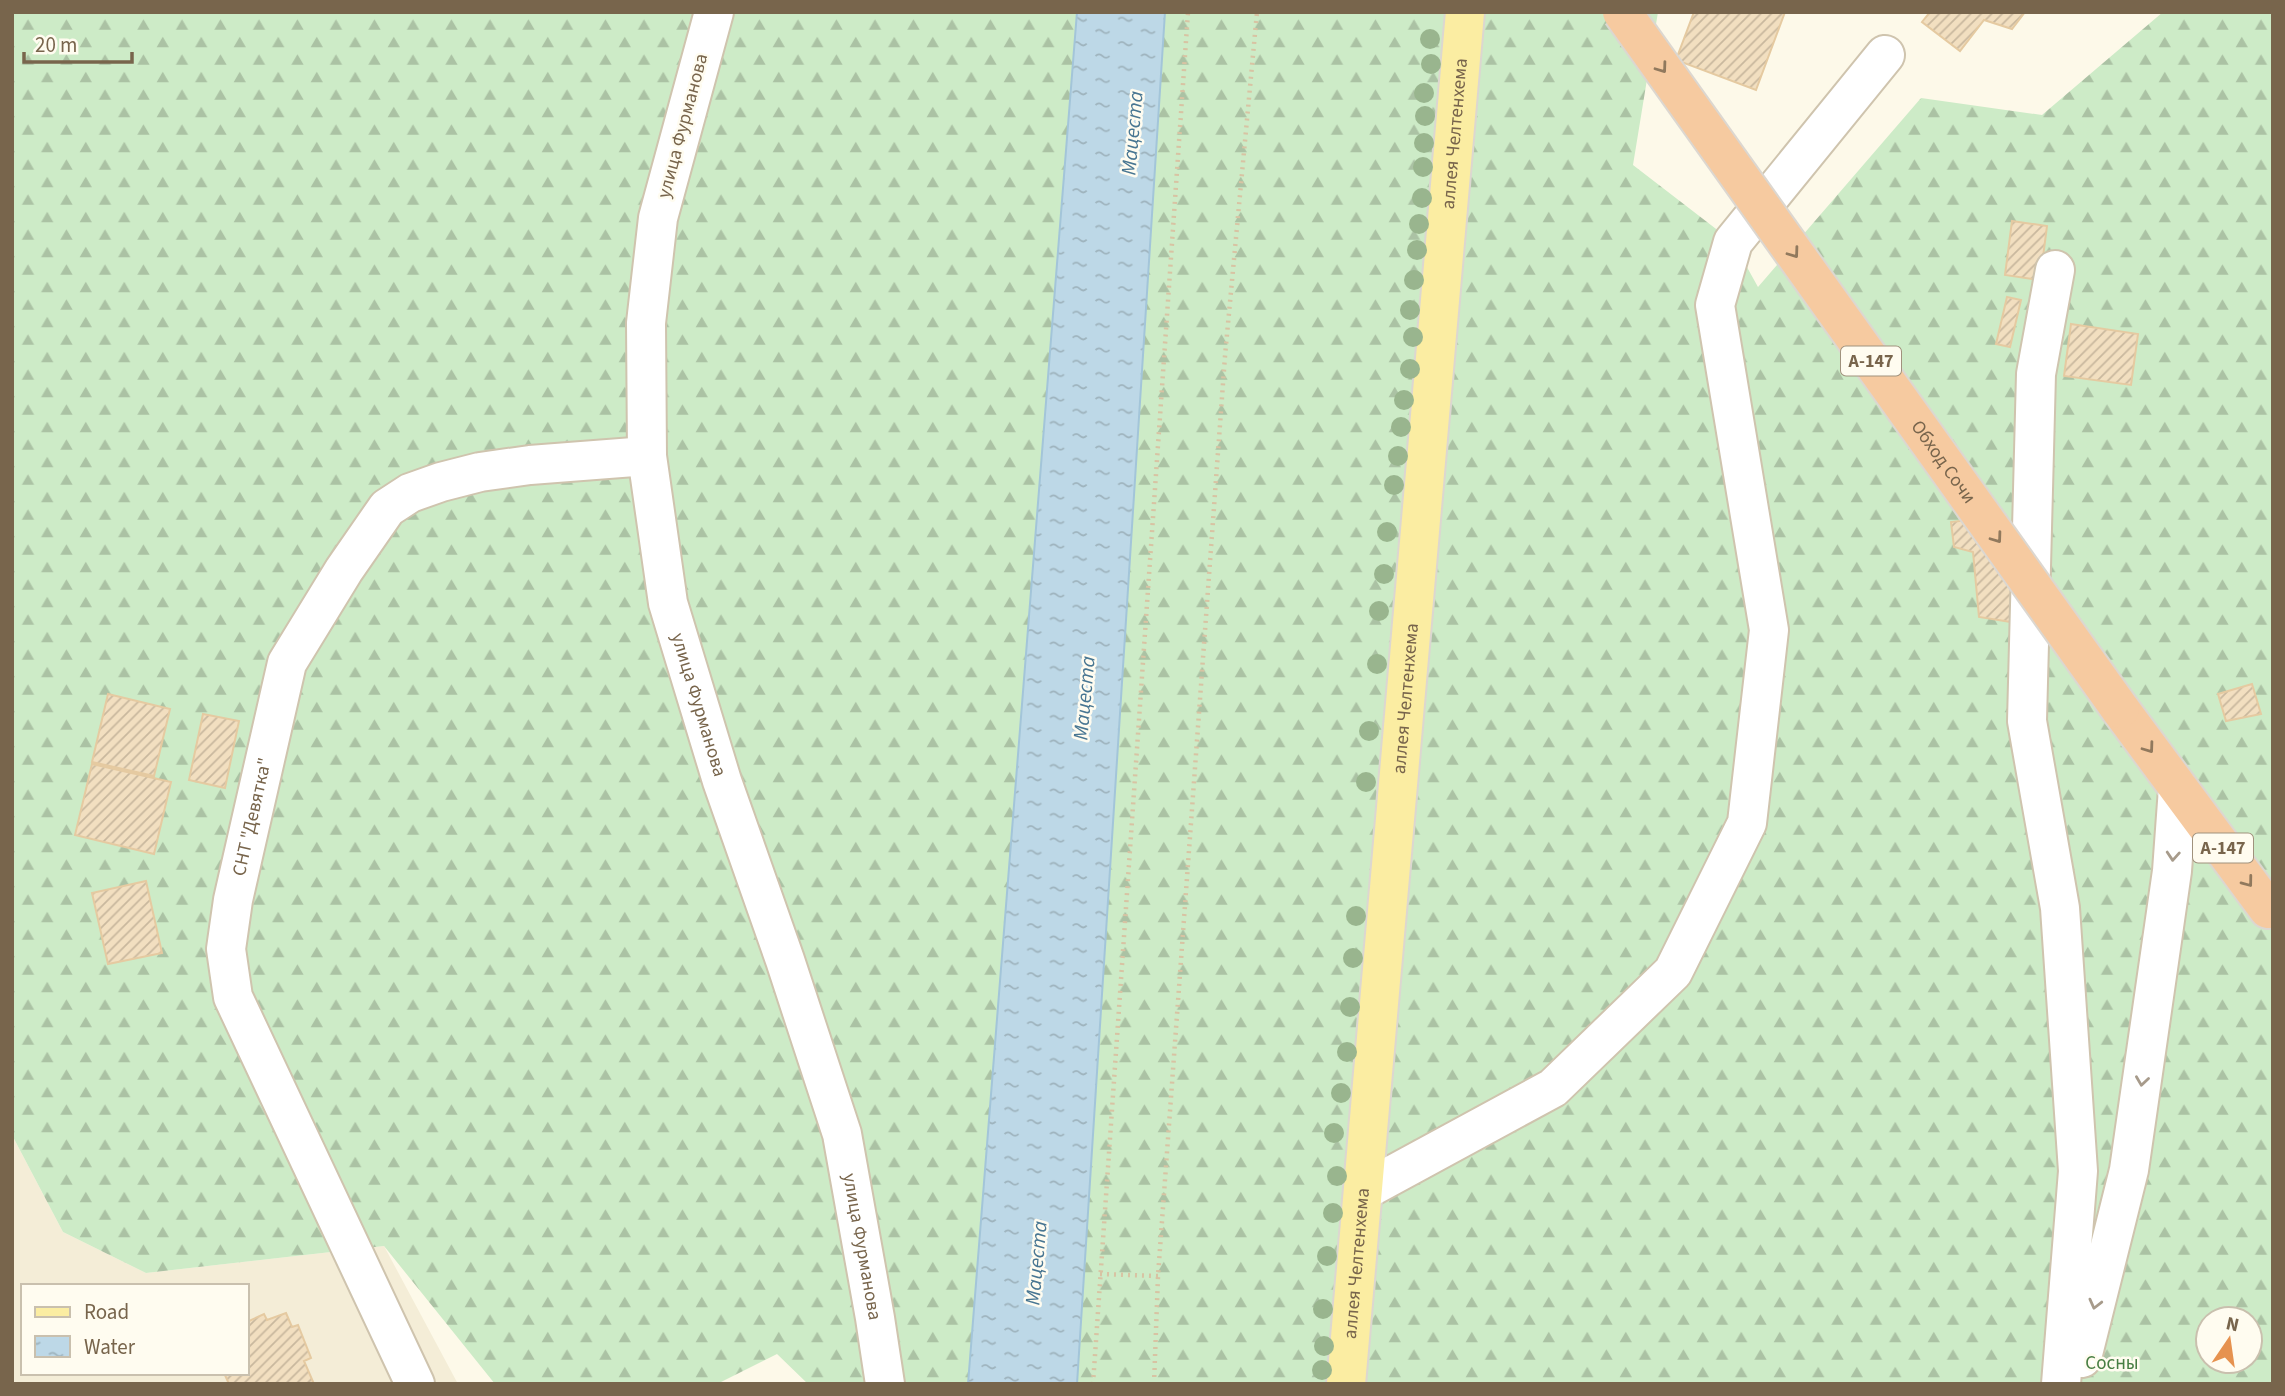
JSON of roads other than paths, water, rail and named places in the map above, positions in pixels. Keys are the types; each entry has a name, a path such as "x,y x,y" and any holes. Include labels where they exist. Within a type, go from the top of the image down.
{"highway":[{"name":"Обход Сочи","path":"1622,12 2120,709 2268,909"}],"main road":[{"name":"аллея Челтенхема","path":"1346,1384 1365,1190 1465,12"}],"street":[{"name":"улица Фурманова","path":"714,12 658,218 646,323 648,456 668,603 722,781 842,1134 876,1318 885,1384"},
{"path":"1365,1190 1553,1088 1673,972 1747,823 1769,630 1715,305 1733,242 1885,55"},
{"path":"2054,270 2036,374 2027,721 2060,908 2078,1171 2061,1384"},
{"name":"СНТ \"Девятка\"","path":"415,1384 233,997 226,949 233,900 288,663 344,569 387,508 410,493 480,472 530,465 648,456"},
{"path":"2075,1384 2129,1170 2172,871 2178,788"}],"water":[{"name":"Мацеста","path":"1077,12 1165,12 1077,1384 968,1384"}],"park label":[{"name":"Сосны","path":"2112,1363"}]}
